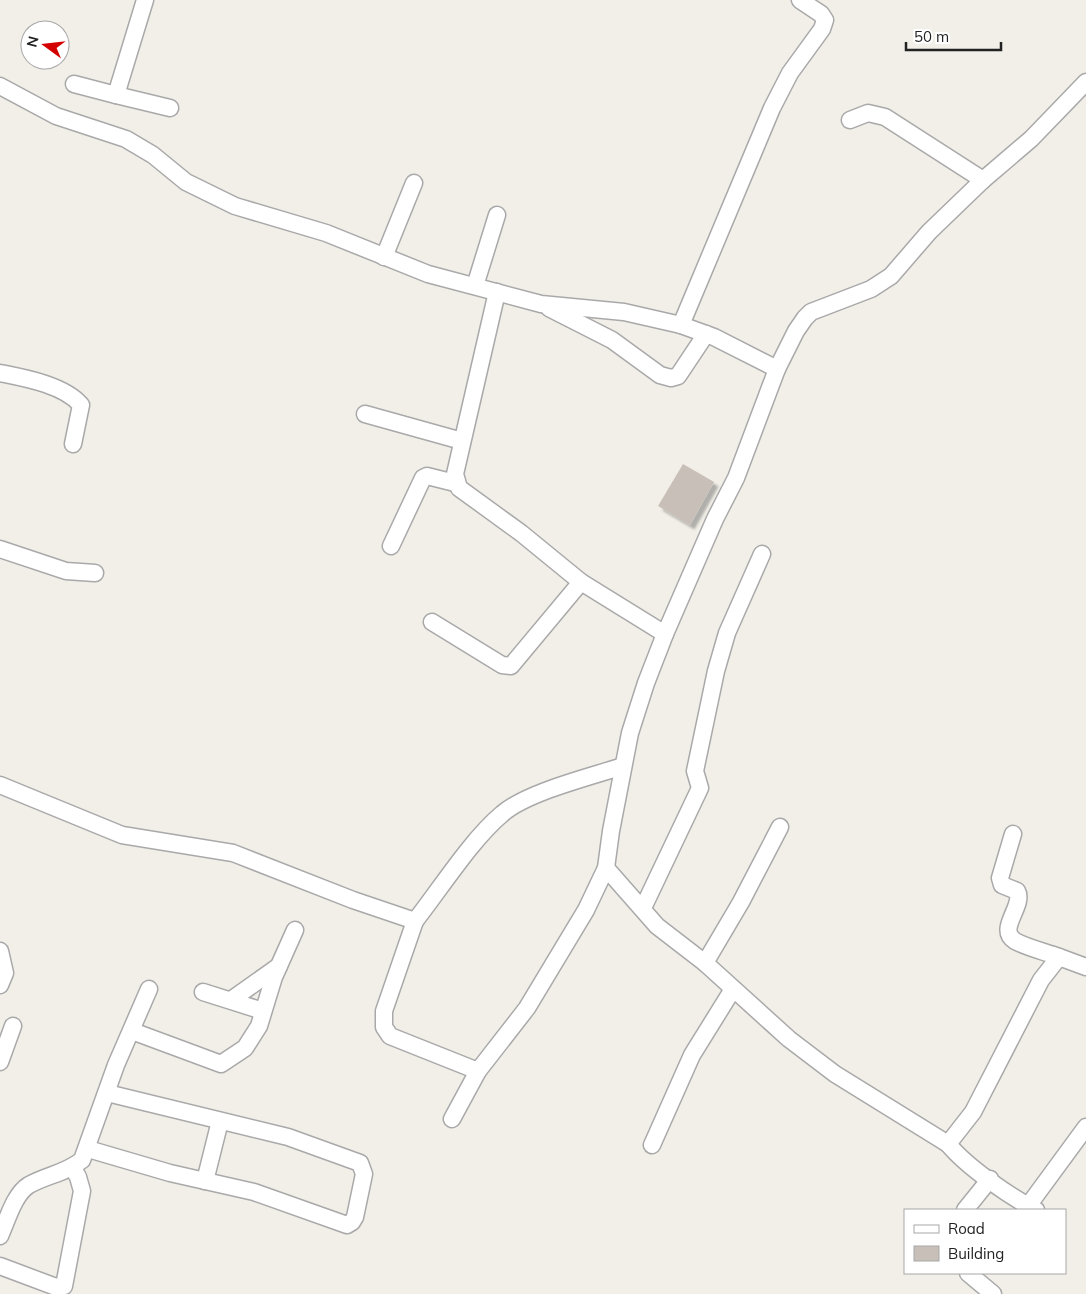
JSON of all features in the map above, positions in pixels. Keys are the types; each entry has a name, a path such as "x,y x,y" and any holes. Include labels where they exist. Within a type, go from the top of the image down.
{"street":[{"path":"116,95 145,0"},
{"path":"681,325 772,108 790,72 822,29 824,20 821,14 800,0"},
{"path":"452,1119 478,1071 527,1008 586,910 606,868 630,733 665,634 736,478 777,369 805,318 812,312 881,284 891,276 930,232 983,180 1031,139 1086,82"},
{"path":"74,84 170,108"},
{"path":"0,86 56,116 126,139 153,154 186,182 234,206 326,233 428,274 541,304 624,312 681,325 706,334 777,369"},
{"path":"850,120 868,114 885,117 983,180"},
{"path":"384,257 414,183"},
{"path":"475,286 497,215"},
{"path":"455,482 462,441 497,292"},
{"path":"541,304 612,340 660,375 671,378 678,376 706,334"},
{"path":"0,373 46,386 77,400 81,405 81,414 73,444"},
{"path":"365,414 462,441"},
{"path":"392,546 423,478 426,476 455,482 467,495 521,534 581,582 665,634"},
{"path":"0,549 66,570 96,573"},
{"path":"643,908 700,788 696,771 716,671 727,633 762,554"},
{"path":"432,622 502,665 511,666 581,582"},
{"path":"478,1071 390,1036 384,1027 384,1010 415,921 482,834 503,813 530,799 623,766"},
{"path":"0,785 122,835 233,853 353,900 415,921"},
{"path":"705,963 741,902 780,827"},
{"path":"1013,834 1000,878 1002,885 1017,891 1019,894 1019,900 1009,926 1009,934 1016,941 1086,967"},
{"path":"606,868 657,926 705,963 789,1039 835,1074 948,1144 957,1154 1032,1208 1086,1126"},
{"path":"132,1031 221,1064 251,1041 259,1026 279,966 295,930"},
{"path":"0,951 5,972 0,985"},
{"path":"948,1144 973,1112 1042,980 1059,957"},
{"path":"231,1000 279,966"},
{"path":"0,1236 19,1195 29,1186 73,1168 82,1160 88,1149 116,1065 149,989"},
{"path":"652,1145 692,1055 733,989"},
{"path":"203,992 263,1011"},
{"path":"0,1062 13,1026"},
{"path":"88,1149 170,1173 254,1192 347,1225 352,1222 354,1217 364,1174 360,1163 288,1137 107,1093"},
{"path":"205,1181 220,1121"},
{"path":"0,1266 56,1287 64,1286 82,1191 78,1176 73,1168"},
{"path":"966,1209 990,1179"},
{"path":"969,1274 983,1290"}],"building":[{"path":"683,464 714,482 690,525 658,506"}]}
